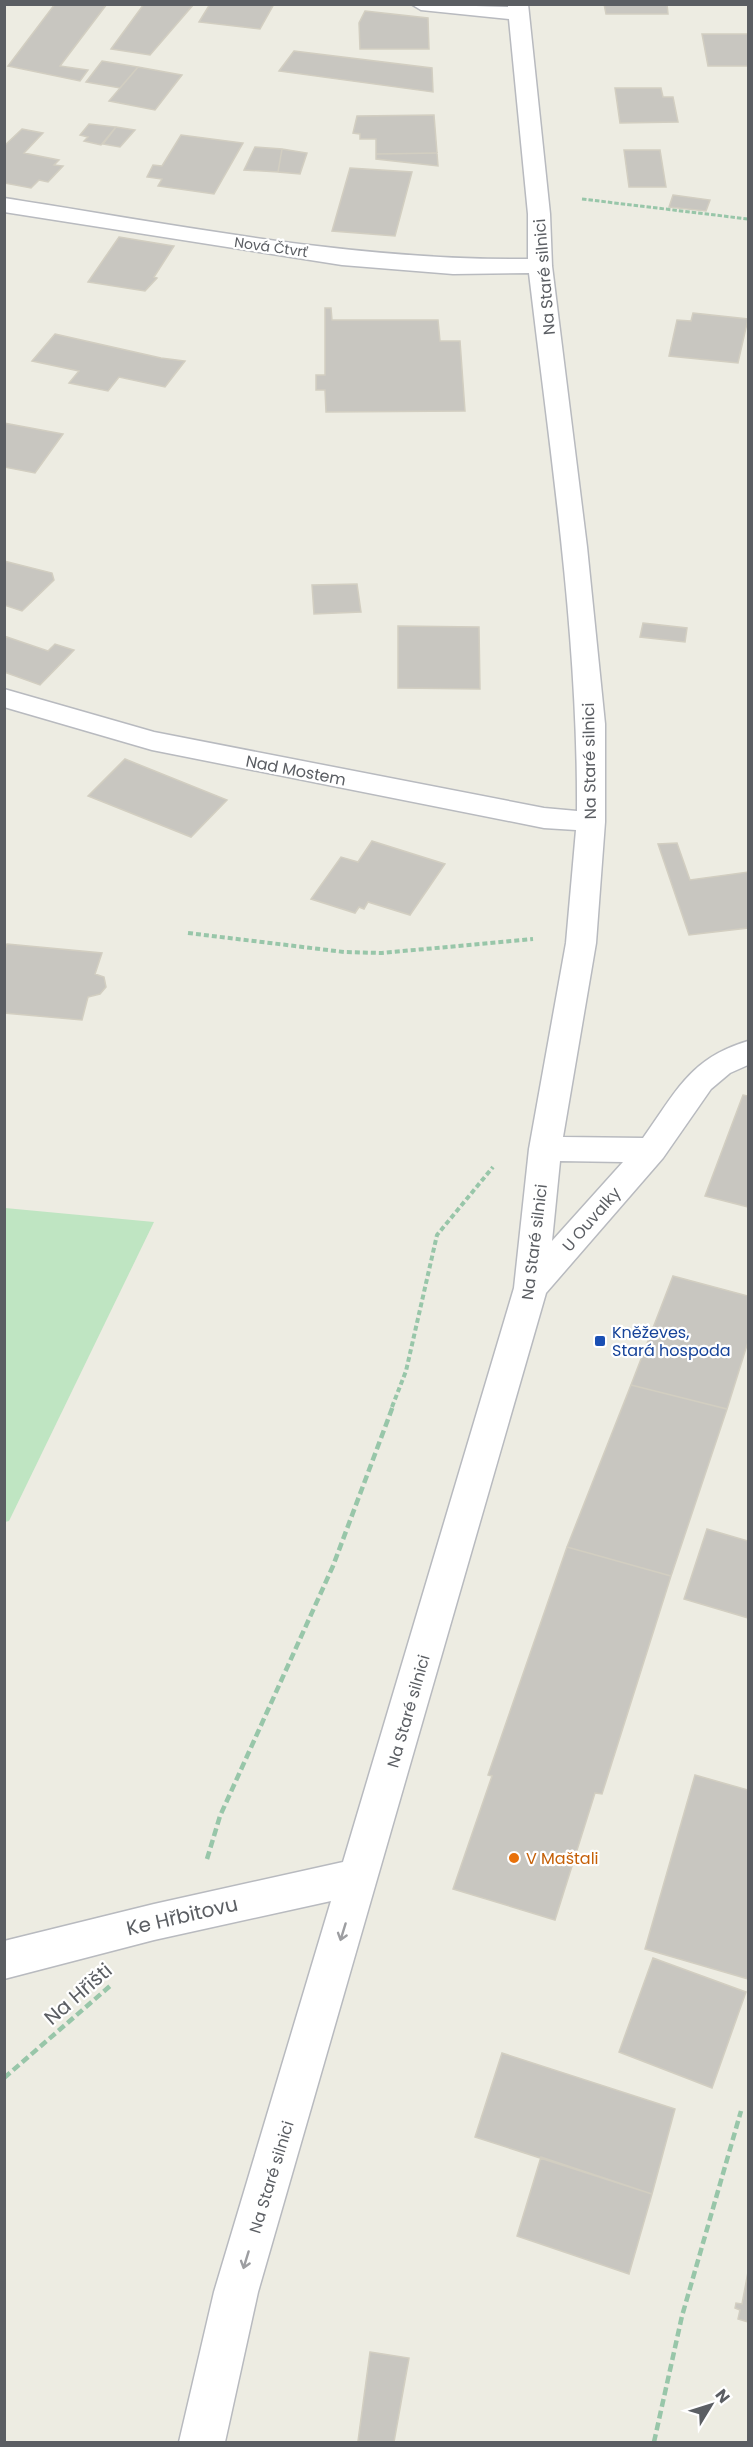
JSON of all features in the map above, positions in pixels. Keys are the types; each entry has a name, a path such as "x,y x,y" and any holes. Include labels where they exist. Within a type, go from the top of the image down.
{"street":[{"path":"421,4 518,9"},
{"name":"Na Staré silnici","path":"202,2442 236,2292 531,1288 545,1149 581,943 591,822 591,724 574,547 540,267 539,214 518,9"},
{"name":"Nová Čtvrť","path":"4,205 342,258 453,267 540,267"},
{"name":"Nad Mostem","path":"4,698 152,741 206,753 544,818 591,822"},
{"name":"U Ouvalky","path":"531,1288 652,1150 699,1081 718,1065 748,1052"},
{"path":"545,1149 652,1150"},
{"name":"Ke Hřbitovu","path":"4,1960 172,1918 360,1876"}],"path":[{"path":"539,214 564,197 748,219"},
{"path":"188,933 344,952 382,953 544,938 581,943"},
{"name":"Na Hřišti","path":"4,2078 144,1957 172,1918 333,1566 406,1371 437,1235 502,1157 545,1149"},
{"path":"654,2442 681,2316 741,2111"}],"green space":[{"path":"5,1208 154,1222 9,1521 5,1522"}],"building":[{"path":"55,4 107,4 60,66 88,70 80,81 8,66"},
{"path":"144,4 194,4 150,55 111,49"},
{"path":"210,4 274,4 260,29 199,22"},
{"path":"604,4 667,4 668,14 606,14"},
{"path":"365,11 428,18 429,49 360,49 359,23"},
{"path":"702,34 748,34 748,66 708,66"},
{"path":"294,51 432,68 433,92 279,71"},
{"path":"102,61 138,67 120,88 86,82"},
{"path":"138,67 182,75 155,110 109,101"},
{"path":"615,88 661,88 663,97 673,97 678,122 620,123"},
{"path":"434,115 437,153 376,154 376,139 360,139 360,134 353,133 357,116"},
{"path":"89,124 116,127 101,145 84,141 88,137 80,135"},
{"path":"116,127 135,130 120,147 103,144"},
{"path":"22,129 43,133 24,153 59,160 54,165 63,166 48,182 39,180 31,188 4,183 4,146"},
{"path":"181,135 243,143 214,194 158,186 162,179 147,177 153,165 162,166"},
{"path":"255,147 282,149 278,172 244,170"},
{"path":"282,149 307,153 300,174 278,172"},
{"path":"624,150 660,150 666,187 629,187"},
{"path":"437,153 438,166 376,159 376,154"},
{"path":"350,168 412,172 395,236 332,231"},
{"path":"673,195 710,200 706,211 669,207"},
{"path":"119,237 174,246 154,277 157,278 145,291 88,282"},
{"path":"325,308 331,308 332,320 438,320 440,341 460,341 465,411 326,412 325,390 316,390 316,375 325,375"},
{"path":"693,313 748,319 738,363 669,356 677,320 691,321"},
{"path":"55,334 161,358 185,361 165,387 119,377 108,391 69,383 79,371 32,361"},
{"path":"4,423 63,434 35,473 4,467"},
{"path":"4,561 52,573 54,580 22,611 4,605"},
{"path":"357,584 361,612 314,614 312,585"},
{"path":"643,623 687,628 685,642 640,637"},
{"path":"398,626 479,627 480,689 398,688"},
{"path":"4,636 48,651 55,644 74,650 40,685 4,672"},
{"path":"125,759 227,800 191,837 88,796"},
{"path":"372,841 445,864 410,915 368,902 364,909 359,907 355,913 311,899 341,857 358,862"},
{"path":"677,843 690,880 748,872 748,928 689,935 658,844"},
{"path":"7,944 102,953 95,974 104,977 106,987 100,994 88,997 82,1020 4,1013 4,952"},
{"path":"743,1095 748,1096 748,1207 705,1196"},
{"path":"673,1276 748,1296 748,1342 727,1409 631,1385"},
{"path":"631,1385 727,1409 671,1576 567,1547"},
{"path":"707,1529 748,1541 748,1618 684,1599"},
{"path":"567,1547 671,1576 602,1794 595,1793 555,1920 453,1889 492,1776 488,1775"},
{"path":"695,1775 748,1790 748,1979 645,1949"},
{"path":"653,1958 746,1992 712,2088 619,2052"},
{"path":"502,2053 675,2109 652,2194 475,2137"},
{"path":"541,2157 652,2194 629,2274 517,2236"},
{"path":"748,2272 748,2322 738,2319 740,2310 735,2308 736,2303 742,2304"},
{"path":"370,2352 409,2358 394,2442 358,2441"}],"place":[{"name":"Kněževes, Stará hospoda","path":"600,1341"},
{"name":"V Maštali","path":"514,1858"}]}
